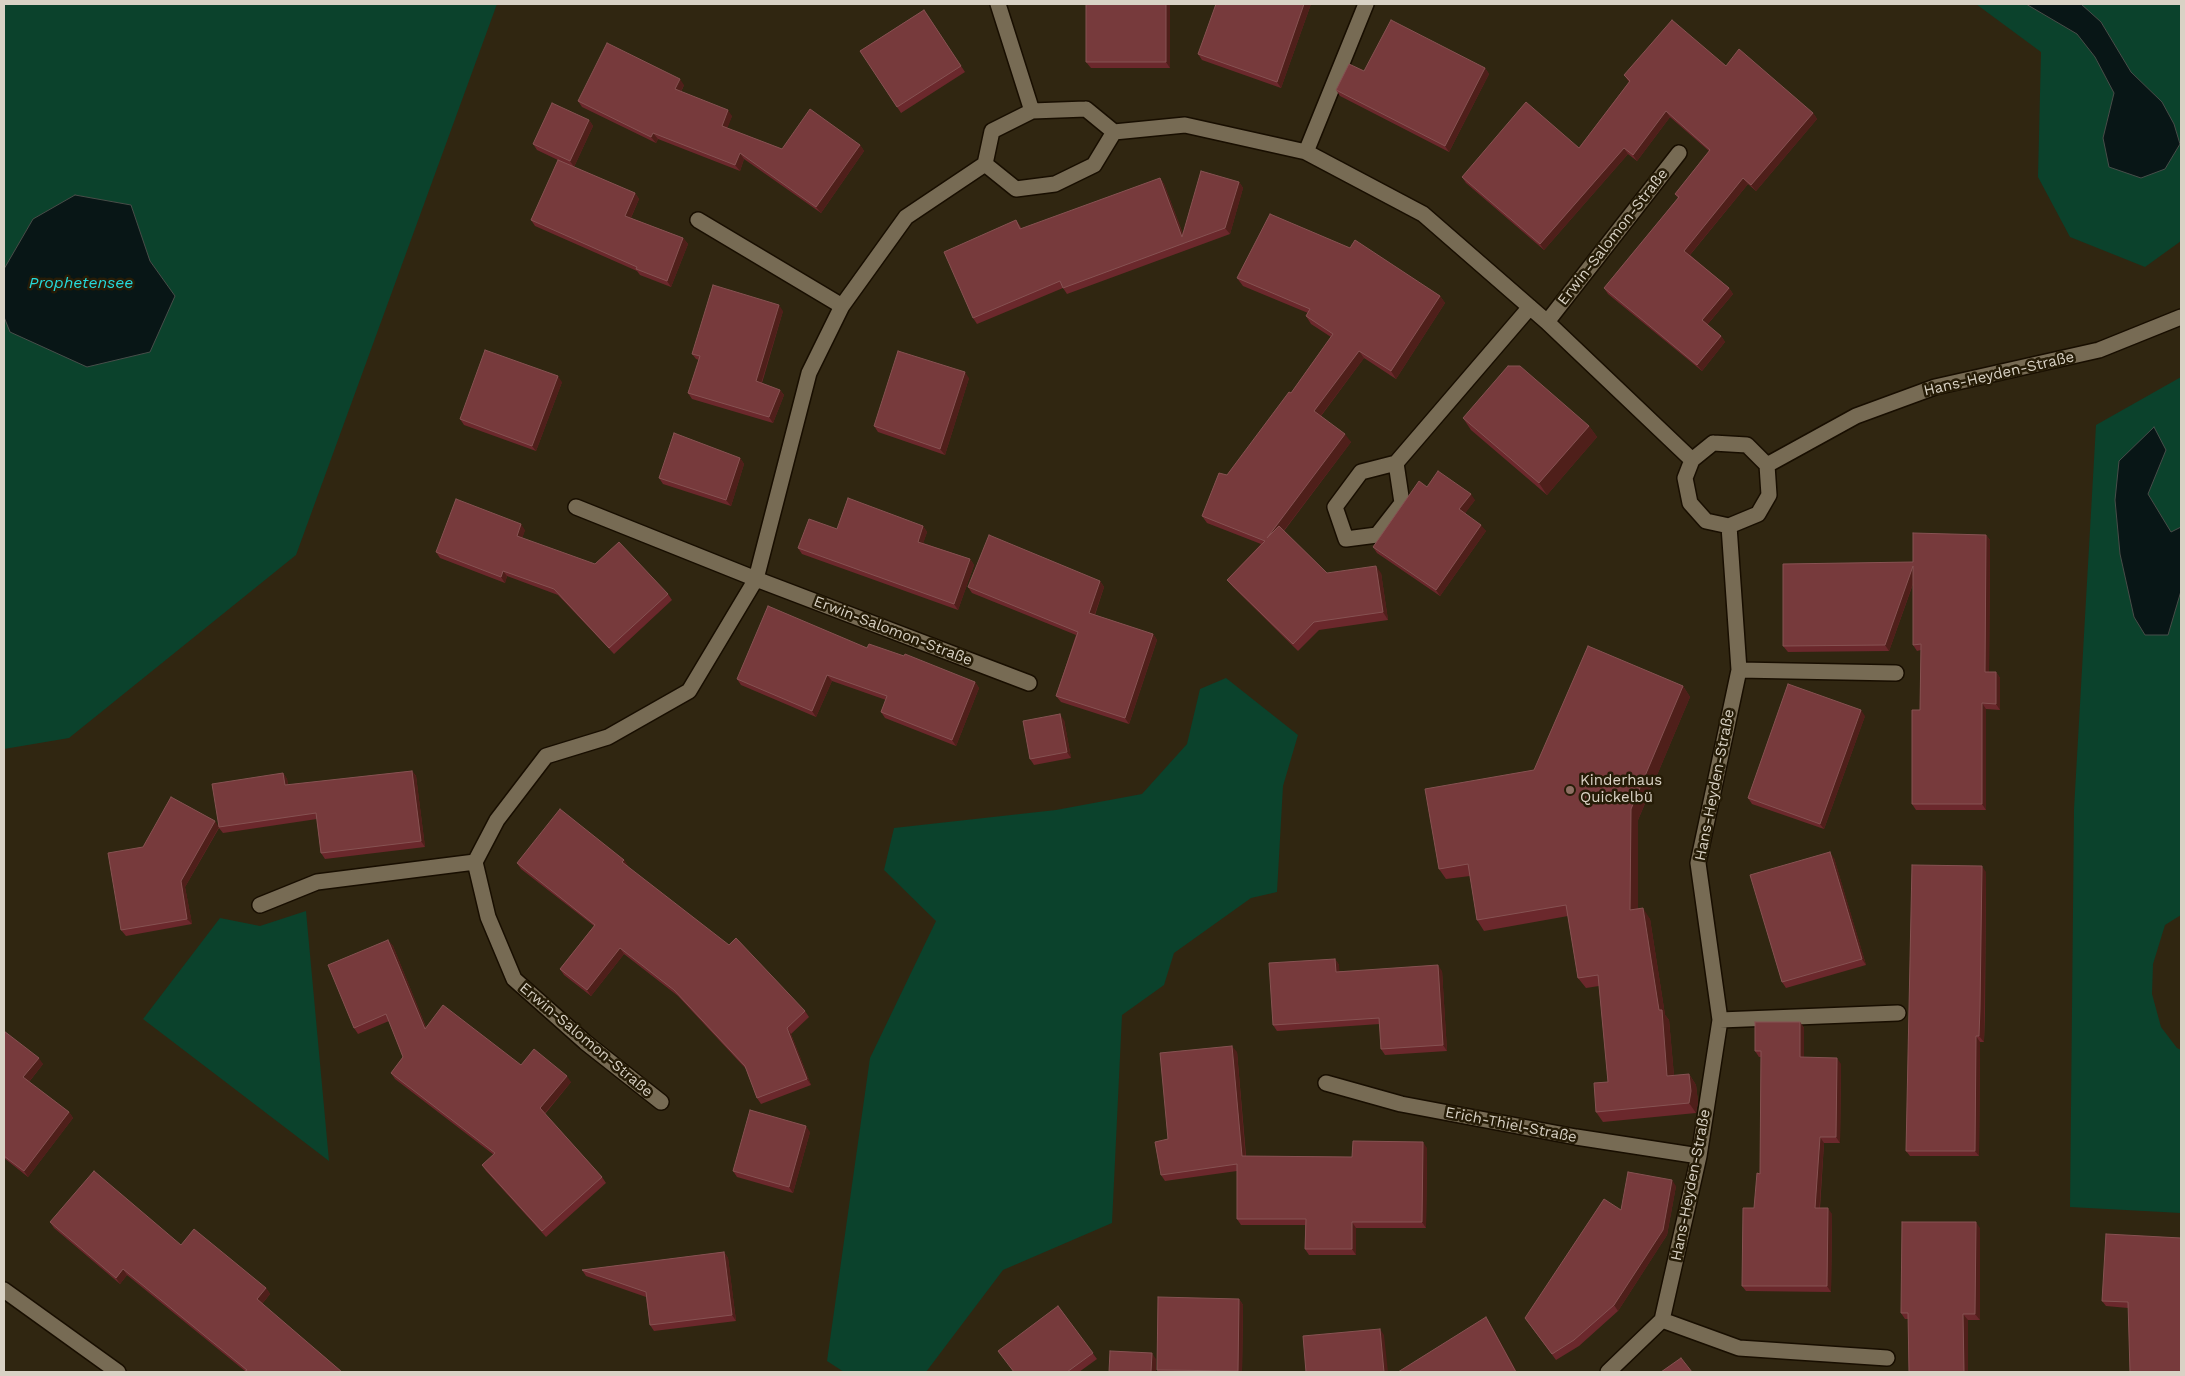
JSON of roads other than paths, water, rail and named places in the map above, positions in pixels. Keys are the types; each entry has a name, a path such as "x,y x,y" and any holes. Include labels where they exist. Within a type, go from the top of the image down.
{"street":[{"path":"998,4 1032,111"},
{"path":"1306,152 1366,4"},
{"path":"260,905 317,882 475,862 497,820 546,756 608,737 689,690 756,579 810,372 842,306 906,217 985,164 992,131 1032,111 1086,108 1114,132 1185,125 1306,152 1423,214 1547,322 1692,460"},
{"path":"985,164 1016,189 1055,184 1094,165 1114,132"},
{"name":"Erwin-Salomon-Straße","path":"1547,322 1679,153"},
{"path":"698,220 842,306"},
{"path":"1396,463 1402,503 1377,535 1346,539 1335,507 1361,472 1396,463 1530,307"},
{"name":"Hans-Heyden-Straße","path":"1767,465 1856,416 1935,387 2098,350 2181,317"},
{"path":"1712,443 1747,445 1767,465 1769,495 1758,514 1729,526 1706,520 1690,503 1685,478 1692,460 1712,443"},
{"name":"Erwin-Salomon-Straße","path":"576,507 756,579 1028,683"},
{"name":"Hans-Heyden-Straße","path":"1662,1320 1699,1156 1720,1020 1698,863 1739,670 1729,526"},
{"path":"1739,670 1896,673"},
{"name":"Erwin-Salomon-Straße","path":"475,862 488,917 514,979 584,1042 661,1102"},
{"path":"1720,1020 1898,1014"},
{"name":"Erich-Thiel-Straße","path":"1326,1083 1401,1104 1576,1137 1699,1156"},
{"path":"4,1290 118,1372"},
{"path":"1608,1372 1662,1320 1739,1348 1887,1358"}],"water":[{"path":"2026,4 2081,4 2101,22 2131,72 2162,102 2174,124 2180,144 2165,169 2141,178 2109,167 2103,138 2114,93 2095,57 2077,34"},
{"name":"Prophetensee","path":"75,195 131,205 150,261 175,296 150,352 87,367 10,332 4,317 4,269 33,219"},
{"path":"2154,427 2166,450 2148,494 2171,532 2181,527 2181,591 2168,635 2145,635 2134,617 2120,554 2115,500 2119,461"}],"place":[{"name":"Kinderhaus Quickelbü","path":"1570,790"}]}
